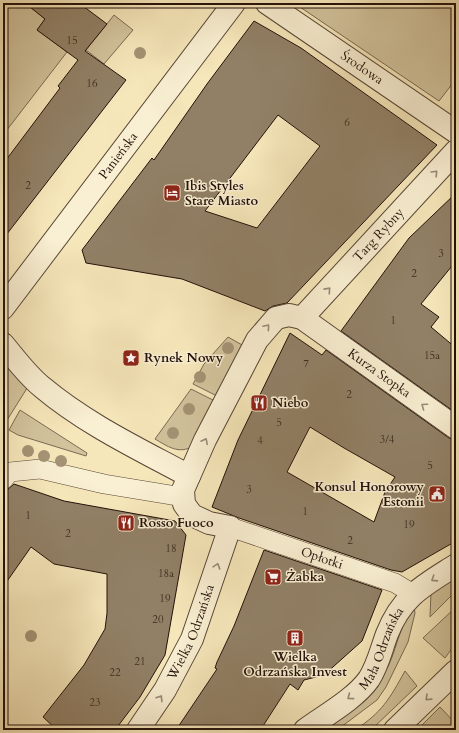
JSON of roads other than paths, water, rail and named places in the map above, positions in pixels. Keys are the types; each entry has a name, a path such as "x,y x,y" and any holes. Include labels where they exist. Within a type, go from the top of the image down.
{"street":[{"name":"Środowa","path":"267,3 456,132"},
{"name":"Panieńska","path":"3,308 228,5"},
{"name":"Targ Rybny","path":"302,318 412,185 456,151"},
{"path":"230,527 209,523 192,515 184,504 183,490 205,440 257,340 276,318 294,315 302,318"},
{"name":"Kurza Stopka","path":"302,318 456,428"},
{"path":"3,344 41,386 72,410 107,432 189,476"},
{"path":"7,476 40,469 104,484 183,497"},
{"name":"Opłotki","path":"230,527 395,583 413,594"},
{"name":"Wielka Odrzańska","path":"138,730 165,690 192,639 230,527"},
{"name":"Mała Odrzańska","path":"305,730 355,693 368,681 376,668 395,617 413,594 456,565"},
{"path":"395,730 456,671"}],"place":[{"name":"Ibis Styles Stare Miasto","path":"172,193"},
{"name":"Rynek Nowy","path":"131,358"},
{"name":"Niebo","path":"259,403"},
{"name":"Konsul Honorowy Estonii","path":"437,494"},
{"name":"Rosso Fuoco","path":"126,523"},
{"name":"Żabka","path":"273,577"},
{"name":"Wielka Odrzańska Invest","path":"295,638"}]}
